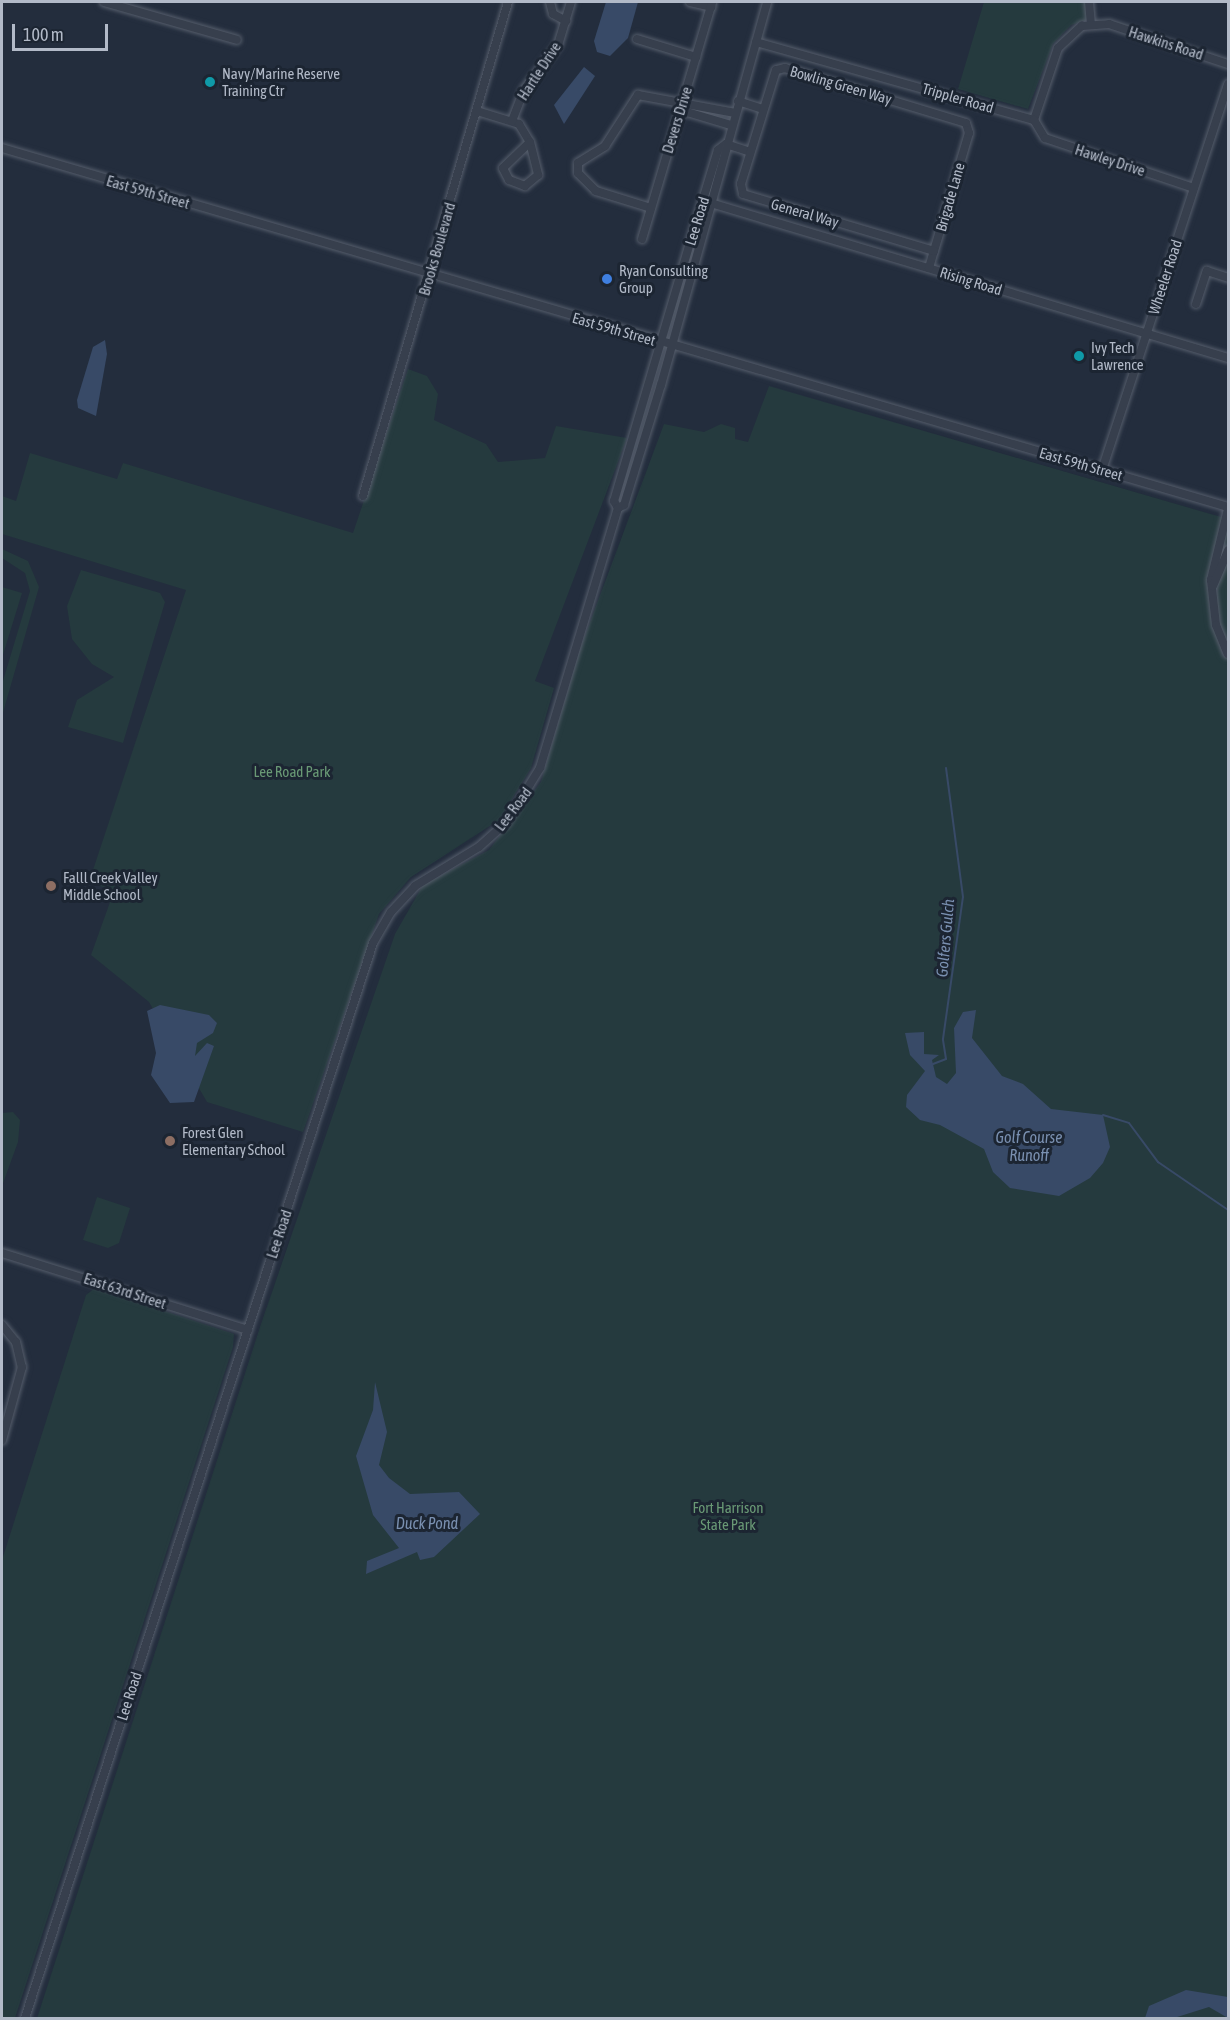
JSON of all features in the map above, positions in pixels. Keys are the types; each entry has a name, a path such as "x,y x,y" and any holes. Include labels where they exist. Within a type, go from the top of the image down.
{"street":[{"path":"104,2 237,40"},
{"name":"Brooks Boulevard","path":"363,496 508,2"},
{"name":"Hartle Drive","path":"550,2 555,15 566,21"},
{"name":"Hartle Drive","path":"530,142 503,168 509,180 525,186 538,175 530,142 524,128 512,121 524,90 558,45 572,2"},
{"path":"690,2 711,4"},
{"name":"Lee Road","path":"25,2019 373,943 409,892 486,842 527,794 618,508 624,505 673,346 728,154 726,144 767,2"},
{"path":"1034,120 1061,42 1091,24 1089,2"},
{"name":"Devers Drive","path":"642,239 711,4"},
{"name":"Hawkins Road","path":"1091,24 1104,24 1228,64"},
{"path":"637,39 696,57"},
{"name":"Trippler Road","path":"756,42 1034,120"},
{"name":"Bowling Green Way","path":"763,109 773,73 785,68 969,127"},
{"name":"Wheeler Road","path":"1102,470 1228,84"},
{"path":"651,208 596,191 577,165 604,146 638,95 682,105 691,101 735,113"},
{"path":"738,101 763,109"},
{"path":"682,105 687,112 731,125"},
{"name":"General Way","path":"763,109 740,186 746,196 934,251"},
{"path":"477,111 512,121"},
{"name":"Hawley Drive","path":"1034,120 1045,138 1194,188"},
{"name":"Brigade Lane","path":"929,268 969,127"},
{"path":"726,144 750,152"},
{"name":"Lee Road","path":"618,508 614,501 718,150 726,144"},
{"name":"East 59th Street","path":"2,147 429,275 1228,508"},
{"name":"Rising Road","path":"714,204 1228,358"},
{"path":"1196,304 1207,271 1228,278"},
{"path":"1228,508 1213,586 1216,625 1228,654"},
{"path":"1213,586 1228,550"},
{"name":"East 63rd Street","path":"2,1252 248,1330"},
{"path":"2,1325 16,1342 22,1367 2,1440"}],"green space":[{"path":"984,2 1087,2 1087,20 1071,25 1053,44 1028,109 958,89"},
{"name":"Lee Road Park","path":"408,369 427,376 438,394 434,420 486,444 498,462 545,458 556,426 627,438 535,681 554,688 531,768 499,820 411,877 379,914 303,1132 207,1102 149,1002 91,955 114,891 89,882 186,590 2,534 2,496 16,501 30,453 117,479 123,463 353,533"},
{"name":"Fort Harrison State Park","path":"769,386 1228,519 1228,2018 37,2018 261,1324 395,934 423,885 489,850 541,782 580,649 664,424 704,432 721,424 735,428 735,439 748,442"},
{"path":"2,549 28,561 39,587 2,716 2,684 30,591 25,573 2,558"},
{"path":"81,570 160,593 165,602 123,743 68,727 77,700 114,677 92,664 72,639 67,606"},
{"path":"2,587 22,593 2,658"},
{"path":"13,1112 20,1120 18,1142 2,1186 2,1113"},
{"path":"97,1197 130,1208 119,1243 108,1248 83,1240"},
{"path":"95,1288 234,1334 233,1347 15,2018 2,2018 2,1560 86,1295"}],"water":[{"path":"606,2 638,2 628,38 610,56 597,52 594,41"},
{"path":"584,67 595,76 564,124 554,105"},
{"path":"105,340 107,354 96,416 78,408 77,400 93,347"},
{"path":"160,1005 209,1015 217,1023 213,1033 197,1043 195,1056 207,1043 214,1046 194,1102 170,1103 151,1075 156,1053 147,1011"},
{"name":"Golf Course Runoff","path":"976,1010 972,1038 1002,1076 1023,1084 1051,1109 1103,1115 1110,1147 1103,1163 1090,1178 1059,1196 1010,1188 993,1172 984,1149 940,1125 920,1120 906,1107 907,1095 925,1071 910,1055 905,1033 924,1032 924,1054 939,1055 932,1060 936,1077 947,1084 956,1073 954,1028 963,1012"},
{"name":"Duck Pond","path":"375,1382 387,1432 379,1465 389,1478 410,1494 459,1492 480,1514 434,1557 420,1560 417,1552 366,1574 367,1561 399,1548 373,1515 356,1456 373,1410"},
{"path":"1186,1990 1228,1997 1228,2018 1209,2007 1174,2018 1145,2018 1149,2006"}],"waterway":[{"name":"Golfers Gulch","path":"933,1064 946,1059 943,1039 963,897 946,768"},
{"path":"1103,1115 1129,1123 1158,1162 1228,1210"}],"place":[{"name":"Navy/Marine Reserve Training Ctr","path":"210,82"},
{"name":"Ryan Consulting Group","path":"607,279"},
{"name":"Ivy Tech Lawrence","path":"1079,356"},
{"name":"Falll Creek Valley Middle School","path":"51,886"},
{"name":"Forest Glen Elementary School","path":"170,1141"}]}
